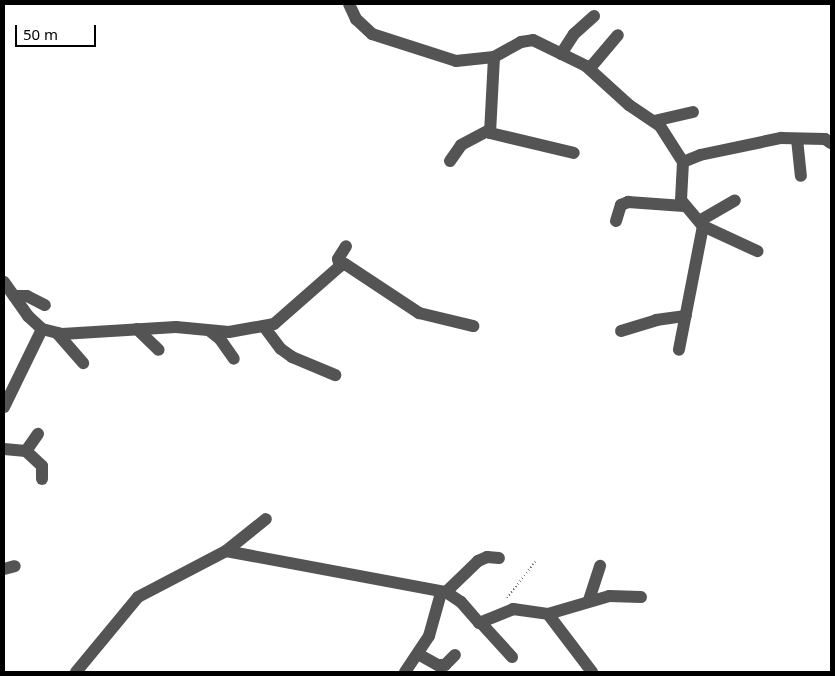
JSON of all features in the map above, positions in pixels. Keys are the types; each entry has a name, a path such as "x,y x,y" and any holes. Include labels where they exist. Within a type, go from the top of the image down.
{"street":[{"path":"349,4 356,20 372,34 456,61 494,57 527,40 590,68 629,105 654,121 683,162 681,200 684,206 702,223 757,251"},
{"path":"561,54 574,34 594,16"},
{"path":"590,68 618,36"},
{"path":"494,57 489,130 493,135 509,136 574,153"},
{"path":"654,121 693,112"},
{"path":"450,161 461,145 489,130"},
{"path":"683,162 700,155 782,138 825,139 831,142"},
{"path":"797,139 801,176"},
{"path":"679,350 702,223 735,200"},
{"path":"616,221 621,205 628,202 684,206"},
{"path":"340,266 338,259 346,246"},
{"path":"4,282 42,329 57,333 176,327 210,331 265,328 284,316 340,266 345,264 419,313 473,326"},
{"path":"14,296 27,296 45,305"},
{"path":"621,331 656,320 686,316"},
{"path":"265,328 281,349 292,357 335,375"},
{"path":"4,407 42,329"},
{"path":"137,329 159,350"},
{"path":"210,331 220,339 234,359"},
{"path":"57,333 83,363"},
{"path":"26,450 38,434"},
{"path":"4,449 26,450 42,466 42,479"},
{"path":"76,672 138,597 226,551 266,519"},
{"path":"226,551 455,596 512,657"},
{"path":"405,672 429,636 444,593 478,561 486,556 499,558"},
{"path":"589,600 600,566"},
{"path":"481,623 500,613 513,609 548,614 589,600 609,596 641,597"},
{"path":"548,614 592,672"},
{"path":"418,654 438,665 445,665 455,655"}],"path":[{"path":"500,613 512,591 535,562"}]}
